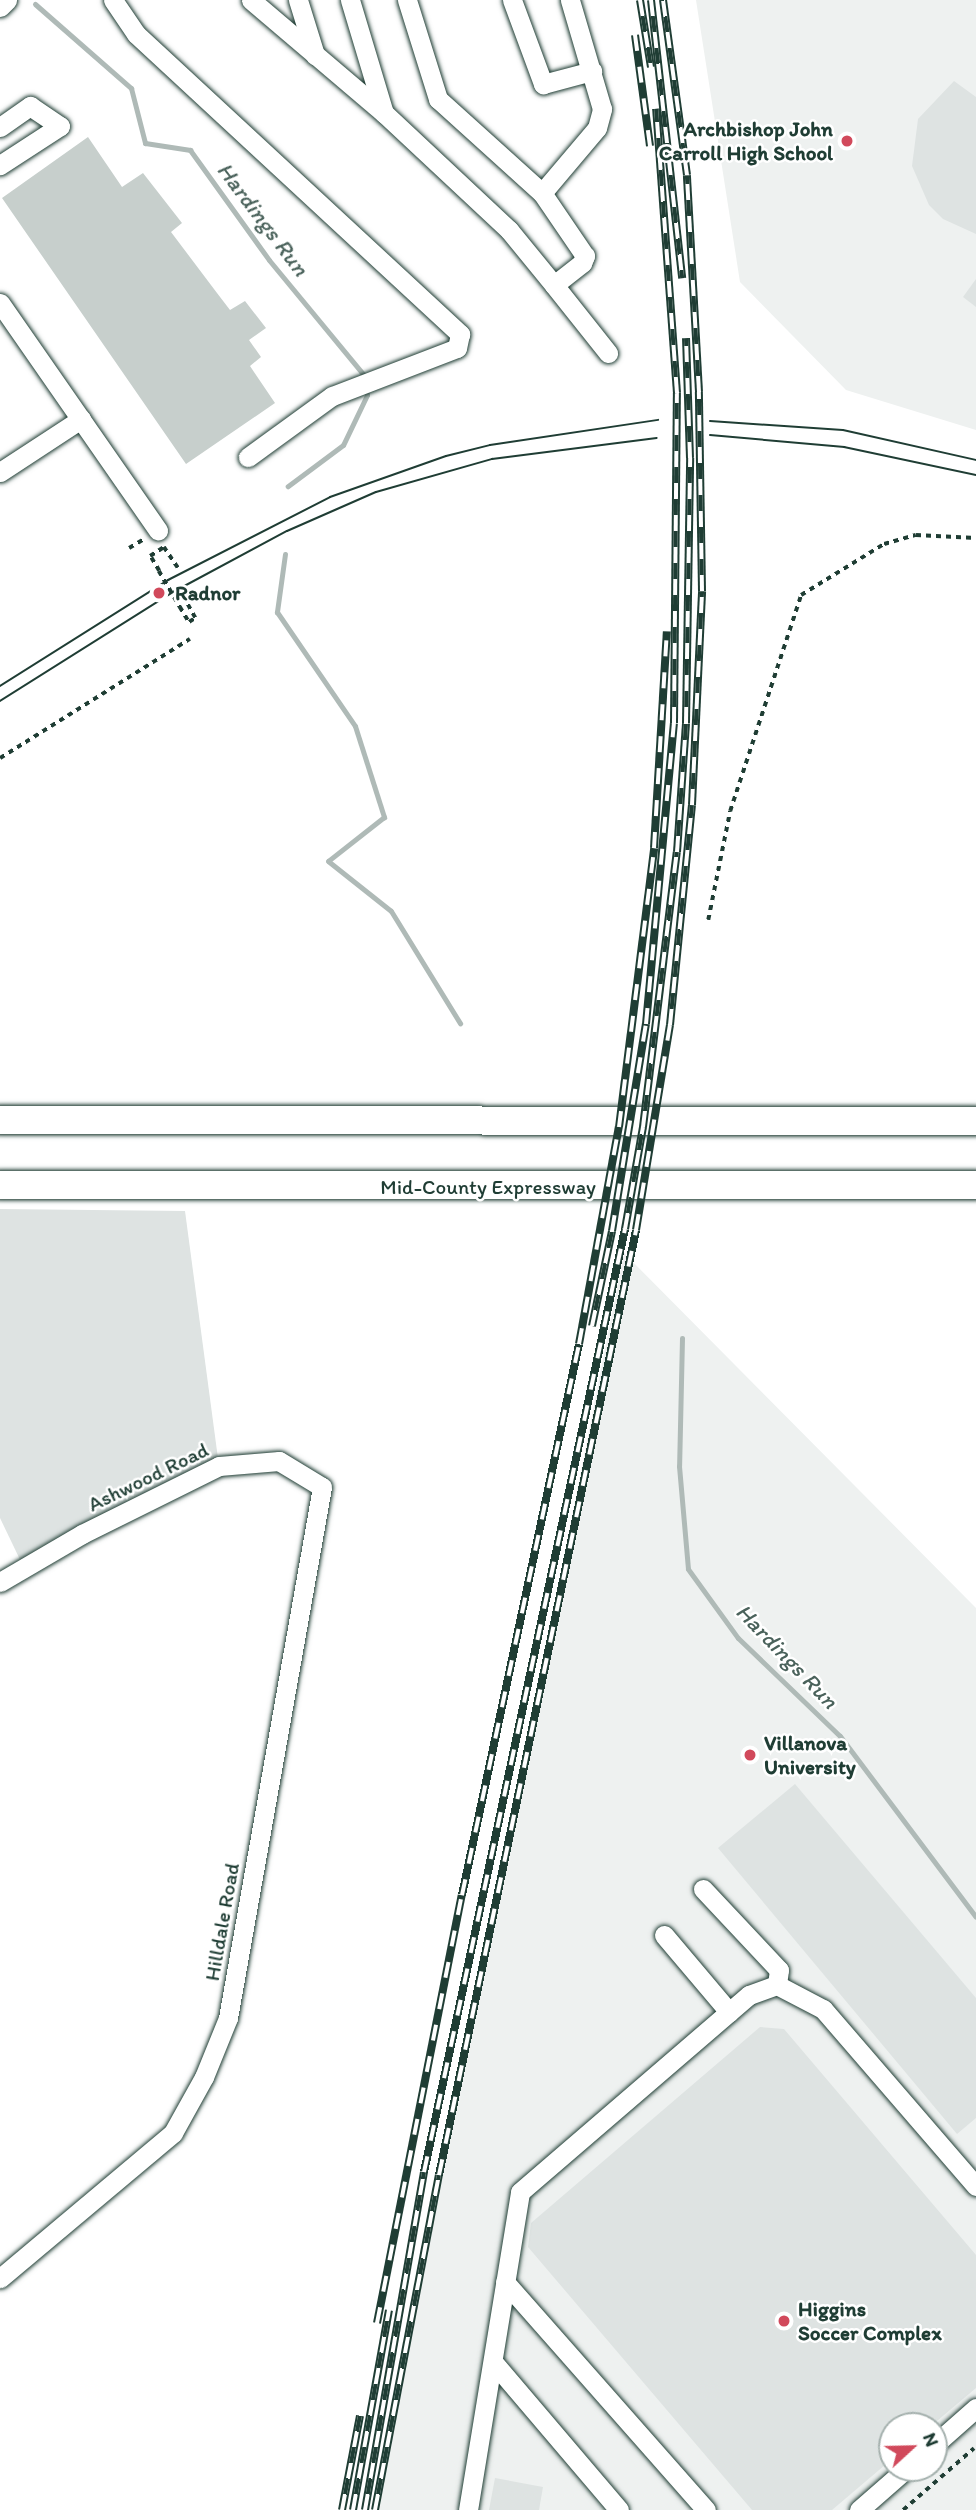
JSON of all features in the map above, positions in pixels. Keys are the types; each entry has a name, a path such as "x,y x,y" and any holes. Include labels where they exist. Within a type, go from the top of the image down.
{"highway":[{"path":"0,1120 976,1121"},
{"name":"Mid-County Expressway","path":"0,1185 976,1185"}],"street":[{"path":"0,8 7,0"},
{"path":"113,0 136,34 460,334 457,348 332,396 247,457"},
{"path":"251,0 385,114 509,230 608,353"},
{"path":"298,0 315,55"},
{"path":"350,0 385,114"},
{"path":"407,0 438,99 542,193 585,256 582,263 554,285"},
{"path":"512,0 543,85 592,71"},
{"path":"542,193 597,128 602,109 569,0"},
{"path":"0,127 30,106 60,126 0,165"},
{"path":"0,303 158,530"},
{"path":"0,472 81,419"},
{"name":"Ashwood Road","path":"0,1582 82,1534 219,1466 279,1461 322,1487"},
{"name":"Hilldale Road","path":"0,2278 173,2133 204,2077 228,2018 322,1487"},
{"path":"703,1889 779,1970 778,1985"},
{"path":"664,1935 729,2012"},
{"path":"468,2510 520,2192 749,1995 778,1985 794,1990 830,2016 976,2186"},
{"path":"505,2282 706,2510"},
{"path":"494,2363 619,2510"},
{"path":"948,2433 976,2408"},
{"path":"859,2510 891,2482"}],"path":[{"path":"708,919 730,811 801,595 884,544 916,535 976,538"},
{"path":"178,568 164,547 150,556 189,622 195,618 182,595"},
{"path":"0,758 190,639"},
{"path":"903,2510 974,2448"}],"shaded area":[{"name":"Archbishop John Carroll High School","path":"696,0 976,0 976,430 846,390 740,282"},
{"path":"954,81 976,97 976,234 943,219 929,205 912,166 918,119"},
{"path":"976,279 976,307 963,297"},
{"path":"0,1209 185,1211 219,1466 24,1568 0,1518"},
{"name":"Villanova University","path":"624,1253 976,1608 976,2510 376,2510"},
{"path":"795,1784 976,1998 976,2118 957,2134 718,1848"},
{"name":"Higgins Soccer Complex","path":"760,2027 784,2029 976,2255 976,2388 948,2412 878,2412 878,2471 832,2510 752,2510 528,2247 531,2223"},
{"path":"495,2478 543,2487 539,2510 489,2510"}],"building":[{"path":"88,137 122,187 143,173 182,223 171,232 230,310 245,301 266,328 249,340 261,357 250,366 275,403 186,464 2,198"}],"waterway":[{"name":"Hardings Run","path":"35,4 131,88 145,143 190,150 269,260 363,374 367,395 343,445 288,486"},
{"name":"Hardings Run","path":"285,554 277,612 355,726 384,817 328,861 391,911 460,1023"},
{"name":"Hardings Run","path":"682,1338 679,1466 688,1569 738,1638 840,1736 976,1917"}],"tram line":[{"path":"0,686 168,580 330,497 446,456 490,445 658,420"},
{"path":"710,421 843,430 976,460"},
{"path":"710,435 844,447 976,475"},
{"path":"0,701 175,591 287,531 376,492 492,459 657,438"}],"railway":[{"path":"640,0 651,67"},
{"path":"651,0 682,278"},
{"path":"375,2510 439,2175 636,1230 670,1025 692,805 702,591 699,392 687,175 663,0"},
{"path":"635,35 650,146"},
{"path":"592,1326 612,1231 646,1024 674,723 677,393 656,109"},
{"path":"365,2510 424,2172 625,1229 643,1127 677,852 686,723 690,458 686,338"},
{"path":"377,2323 462,1895 579,1344 619,1127 654,848 667,631"},
{"path":"353,2510 389,2310"},
{"path":"342,2510 360,2416"}],"place":[{"name":"Archbishop John Carroll High School","path":"847,141"},
{"name":"Radnor","path":"159,593"},
{"name":"Villanova University","path":"750,1755"},
{"name":"Higgins Soccer Complex","path":"784,2321"}]}
